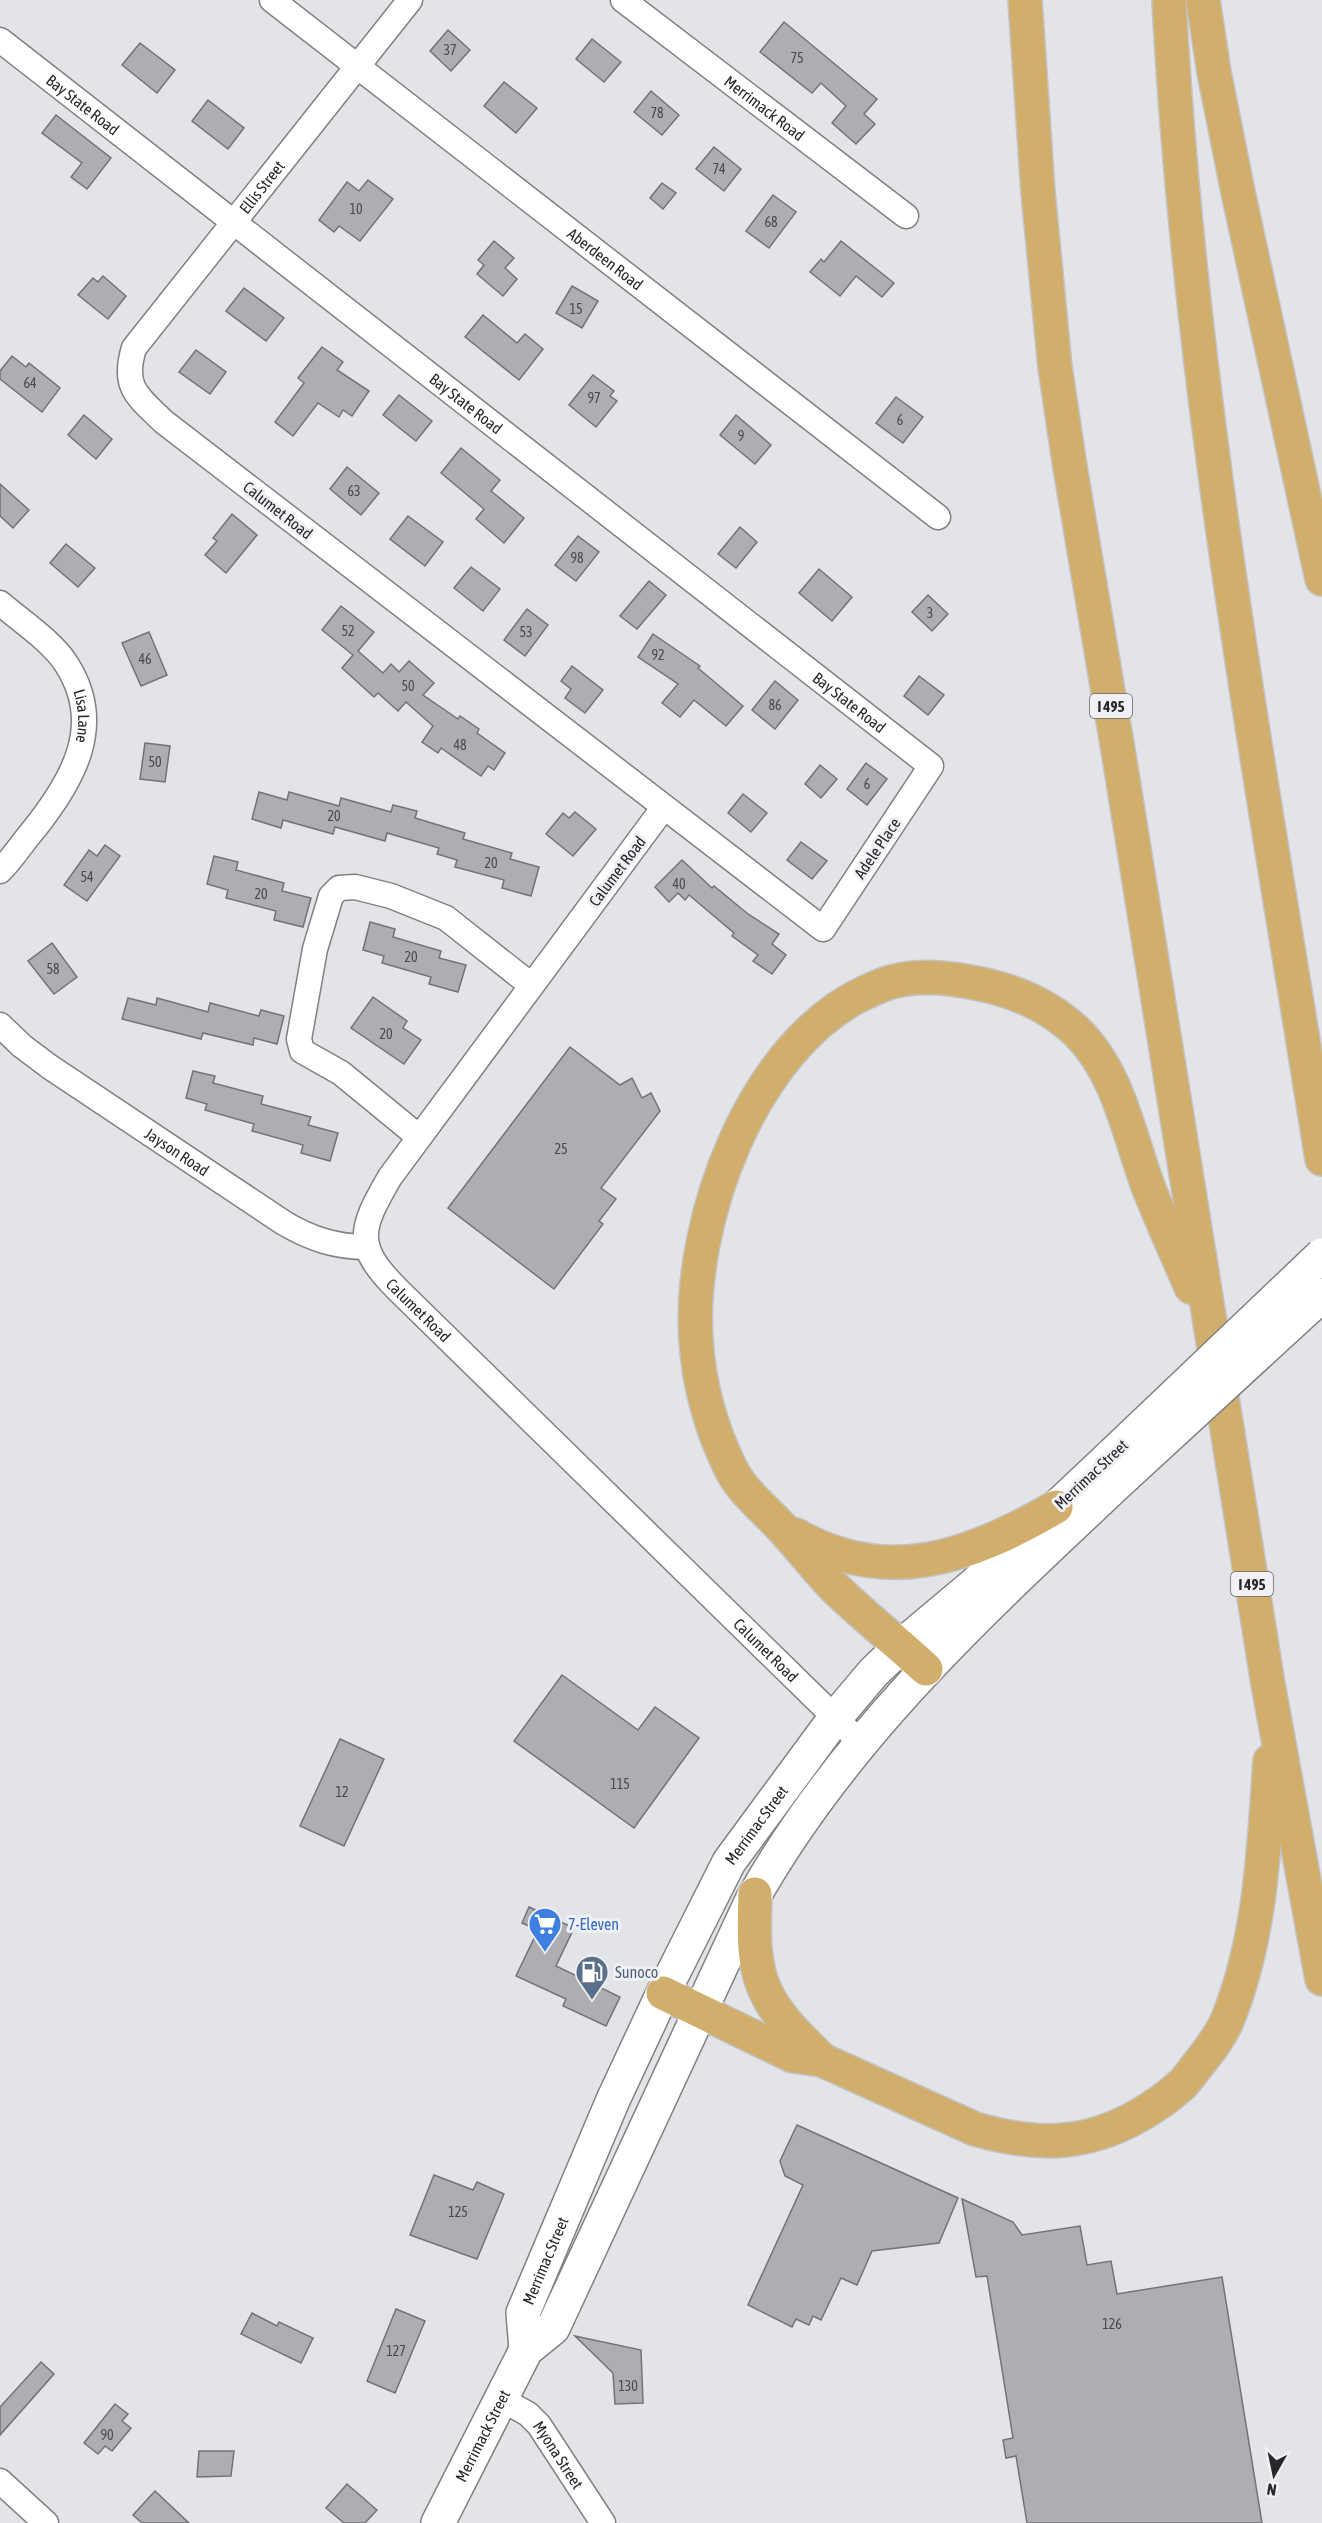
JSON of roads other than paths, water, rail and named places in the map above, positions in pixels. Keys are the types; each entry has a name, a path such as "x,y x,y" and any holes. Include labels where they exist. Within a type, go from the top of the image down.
{"highway":[{"name":"I 495","path":"1025,0 1038,192 1057,378 1273,1714 1322,1979"},
{"path":"1169,0 1172,68 1197,327 1230,575 1322,1158"},
{"path":"1203,0 1214,72 1238,192 1322,579"},
{"path":"926,1668 835,1588 781,1527 758,1507 732,1472 703,1391 696,1339 698,1280 706,1229 720,1181 741,1129 783,1060 820,1020 848,1001 890,982 951,978 1020,994 1049,1009 1078,1033 1096,1054 1111,1082 1129,1125 1150,1190 1212,1336"},
{"path":"781,1527 833,1554 860,1560 893,1563 933,1560 971,1548 1001,1536 1056,1507"},
{"path":"663,1993 793,2056 822,2060 975,2129 1026,2141 1054,2142 1090,2136 1117,2128 1148,2110 1180,2087 1211,2048 1227,2022 1245,1966 1261,1890 1273,1714"},
{"path":"755,1894 754,1937 761,1978 769,1999 783,2019 822,2060"}],"main road":[{"name":"Merrimac Street","path":"526,2350 553,2328 755,1894 776,1859 836,1776 926,1668 1322,1255"},
{"name":"Merrimac Street","path":"526,2350 523,2313 613,2100 663,1993 729,1862 835,1718 873,1673 901,1646 975,1584 1056,1507 1118,1466 1322,1295"},
{"name":"Merrimack Street","path":"438,2523 526,2350"}],"street":[{"name":"Aberdeen Road","path":"272,0 938,517"},
{"name":"Ellis Street","path":"129,381 129,365 134,348 410,0"},
{"name":"Merrimack Road","path":"623,0 906,216"},
{"name":"Bay State Road","path":"0,40 931,766"},
{"name":"Calumet Road","path":"129,381 164,422 823,929"},
{"name":"Lisa Lane","path":"0,603 56,652 66,664 79,692 84,719 80,750 67,784 0,871"},
{"name":"Adele Place","path":"823,929 931,766"},
{"name":"Calumet Road","path":"664,807 390,1177 372,1210 366,1229 367,1247 376,1266 398,1290 862,1744"},
{"path":"419,1137 341,1073 302,1051 299,1039 315,949 331,896 339,888 355,887 391,896 446,918 531,986"},
{"name":"Jayson Road","path":"0,1025 22,1046 50,1067 284,1223 324,1242 350,1247 367,1247"},
{"name":"Myona Street","path":"501,2399 528,2414 539,2425 603,2523"},
{"path":"0,2481 45,2523"}],"place":[{"name":"7-Eleven","path":"545,1953"},
{"name":"Sunoco","path":"592,2001"}]}
